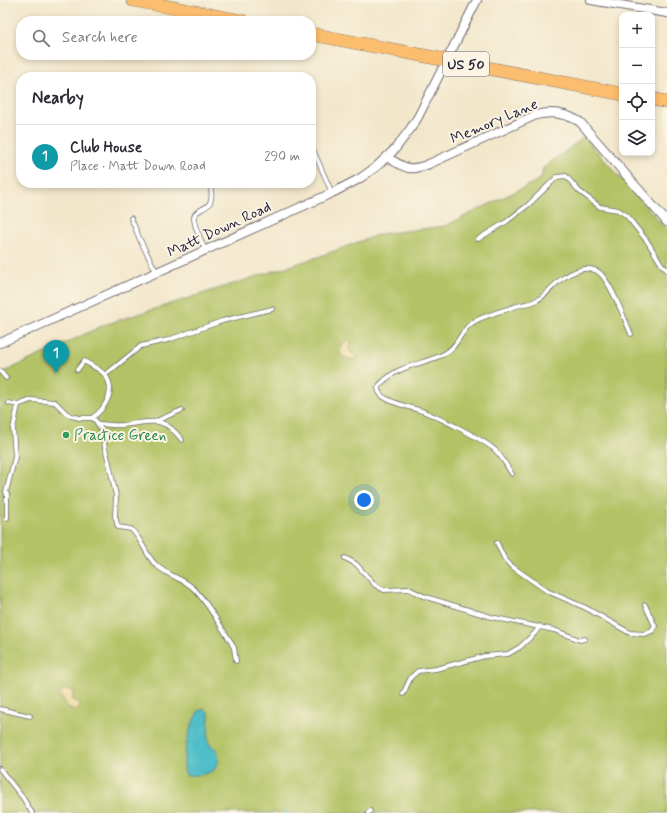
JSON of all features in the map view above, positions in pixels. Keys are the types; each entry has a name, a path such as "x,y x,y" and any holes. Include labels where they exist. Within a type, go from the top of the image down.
{"highway":[{"path":"133,0 216,16"},
{"name":"US 50","path":"316,35 619,93"},
{"path":"655,100 667,102"}],"street":[{"name":"Matt Down Road","path":"0,343 157,273 332,193 359,179 395,149 418,117 477,0"},
{"path":"591,0 667,13"},
{"name":"Memory Lane","path":"387,157 400,166 416,169 536,115 554,113 570,116 580,122 667,222"}],"lane":[{"path":"316,156 332,193"},
{"path":"478,239 506,222 528,205 557,177 566,176 579,191 600,207 618,210 626,215 647,241 662,265 667,270"},
{"path":"205,251 195,224 194,217 210,202 212,198 211,190"},
{"path":"131,218 141,242 157,273"},
{"path":"512,474 500,455 492,448 464,431 431,415 387,399 379,392 379,385 396,372 449,351 474,321 517,306 535,302 562,278 570,273 583,269 595,270 604,278 631,334"},
{"path":"105,375 141,346 168,340 222,321 272,309"},
{"path":"9,403 18,405 31,400 55,402 71,416 92,418 102,410 108,400 110,388 105,375 84,361 77,370"},
{"path":"0,371 6,378"},
{"path":"7,518 6,492 14,457 13,428 18,405"},
{"path":"98,424 122,425 156,421 182,410"},
{"path":"92,418 98,424 103,435 116,496 115,516 118,527 131,529 155,564 164,572 187,584 196,592 231,642 234,648 236,661"},
{"path":"156,421 166,424 172,428 182,440"},
{"path":"497,543 507,562 520,574 547,591 586,608 624,630 641,634 652,631 655,626 645,605"},
{"path":"345,558 356,564 375,585 384,590 409,589 418,595 491,617 540,626 580,640 585,639"},
{"path":"402,694 411,677 418,671 436,669 485,656 508,654 520,647 540,626"},
{"path":"0,709 30,716"},
{"path":"0,769 23,798 32,813"}],"green space":[{"path":"584,137 667,230 667,813 0,813 0,374 104,325 318,257 380,234 445,226 541,179 543,168"}],"sand":[{"path":"349,340 351,343 349,350 356,357 354,360 343,357 340,353 342,345 345,341"},
{"path":"66,689 74,692 72,700 79,702 80,706 77,710 71,710 67,706 60,693"}],"water":[{"path":"204,709 209,715 209,744 217,750 218,764 211,772 206,774 186,775 184,761 187,741 193,722 200,710"}],"place":[{"name":"Club House","path":"56,373"},
{"name":"Practice Green","path":"66,435"}]}
